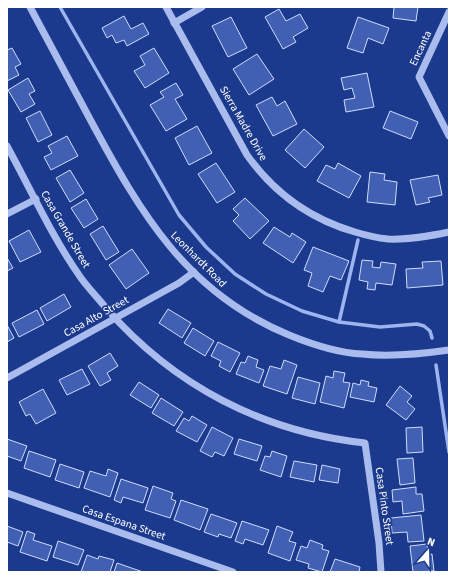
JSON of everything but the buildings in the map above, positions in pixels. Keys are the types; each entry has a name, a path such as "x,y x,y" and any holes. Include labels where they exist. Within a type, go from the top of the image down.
{"street":[{"name":"Leonhardt Road","path":"30,7 126,185 162,238 172,250 220,296 246,314 273,328 301,340 331,349 361,354 427,353 449,350"},
{"name":"Sierra Madre Drive","path":"166,7 247,155 265,178 282,194 296,205 326,222 366,235 388,239 428,236 449,232"},
{"path":"174,23 202,7"},
{"name":"Encanta","path":"449,12 418,77 449,136"},
{"name":"Casa Grande Street","path":"7,146 59,243 82,279 130,335 159,360 192,384 225,402 273,423 330,438 365,443"},
{"path":"7,214 36,199"},
{"name":"Casa Alto Street","path":"7,378 179,283 194,272"},
{"name":"Casa Pinto Street","path":"365,443 379,543 381,572"},
{"name":"Casa Espana Street","path":"7,494 233,572"}],"waterway":[{"path":"60,7 179,215 206,247 235,274 266,294 302,311 339,322 380,327 417,324 424,326 430,331 432,338"},
{"path":"339,322 358,240"},
{"path":"436,365 449,452"}]}
